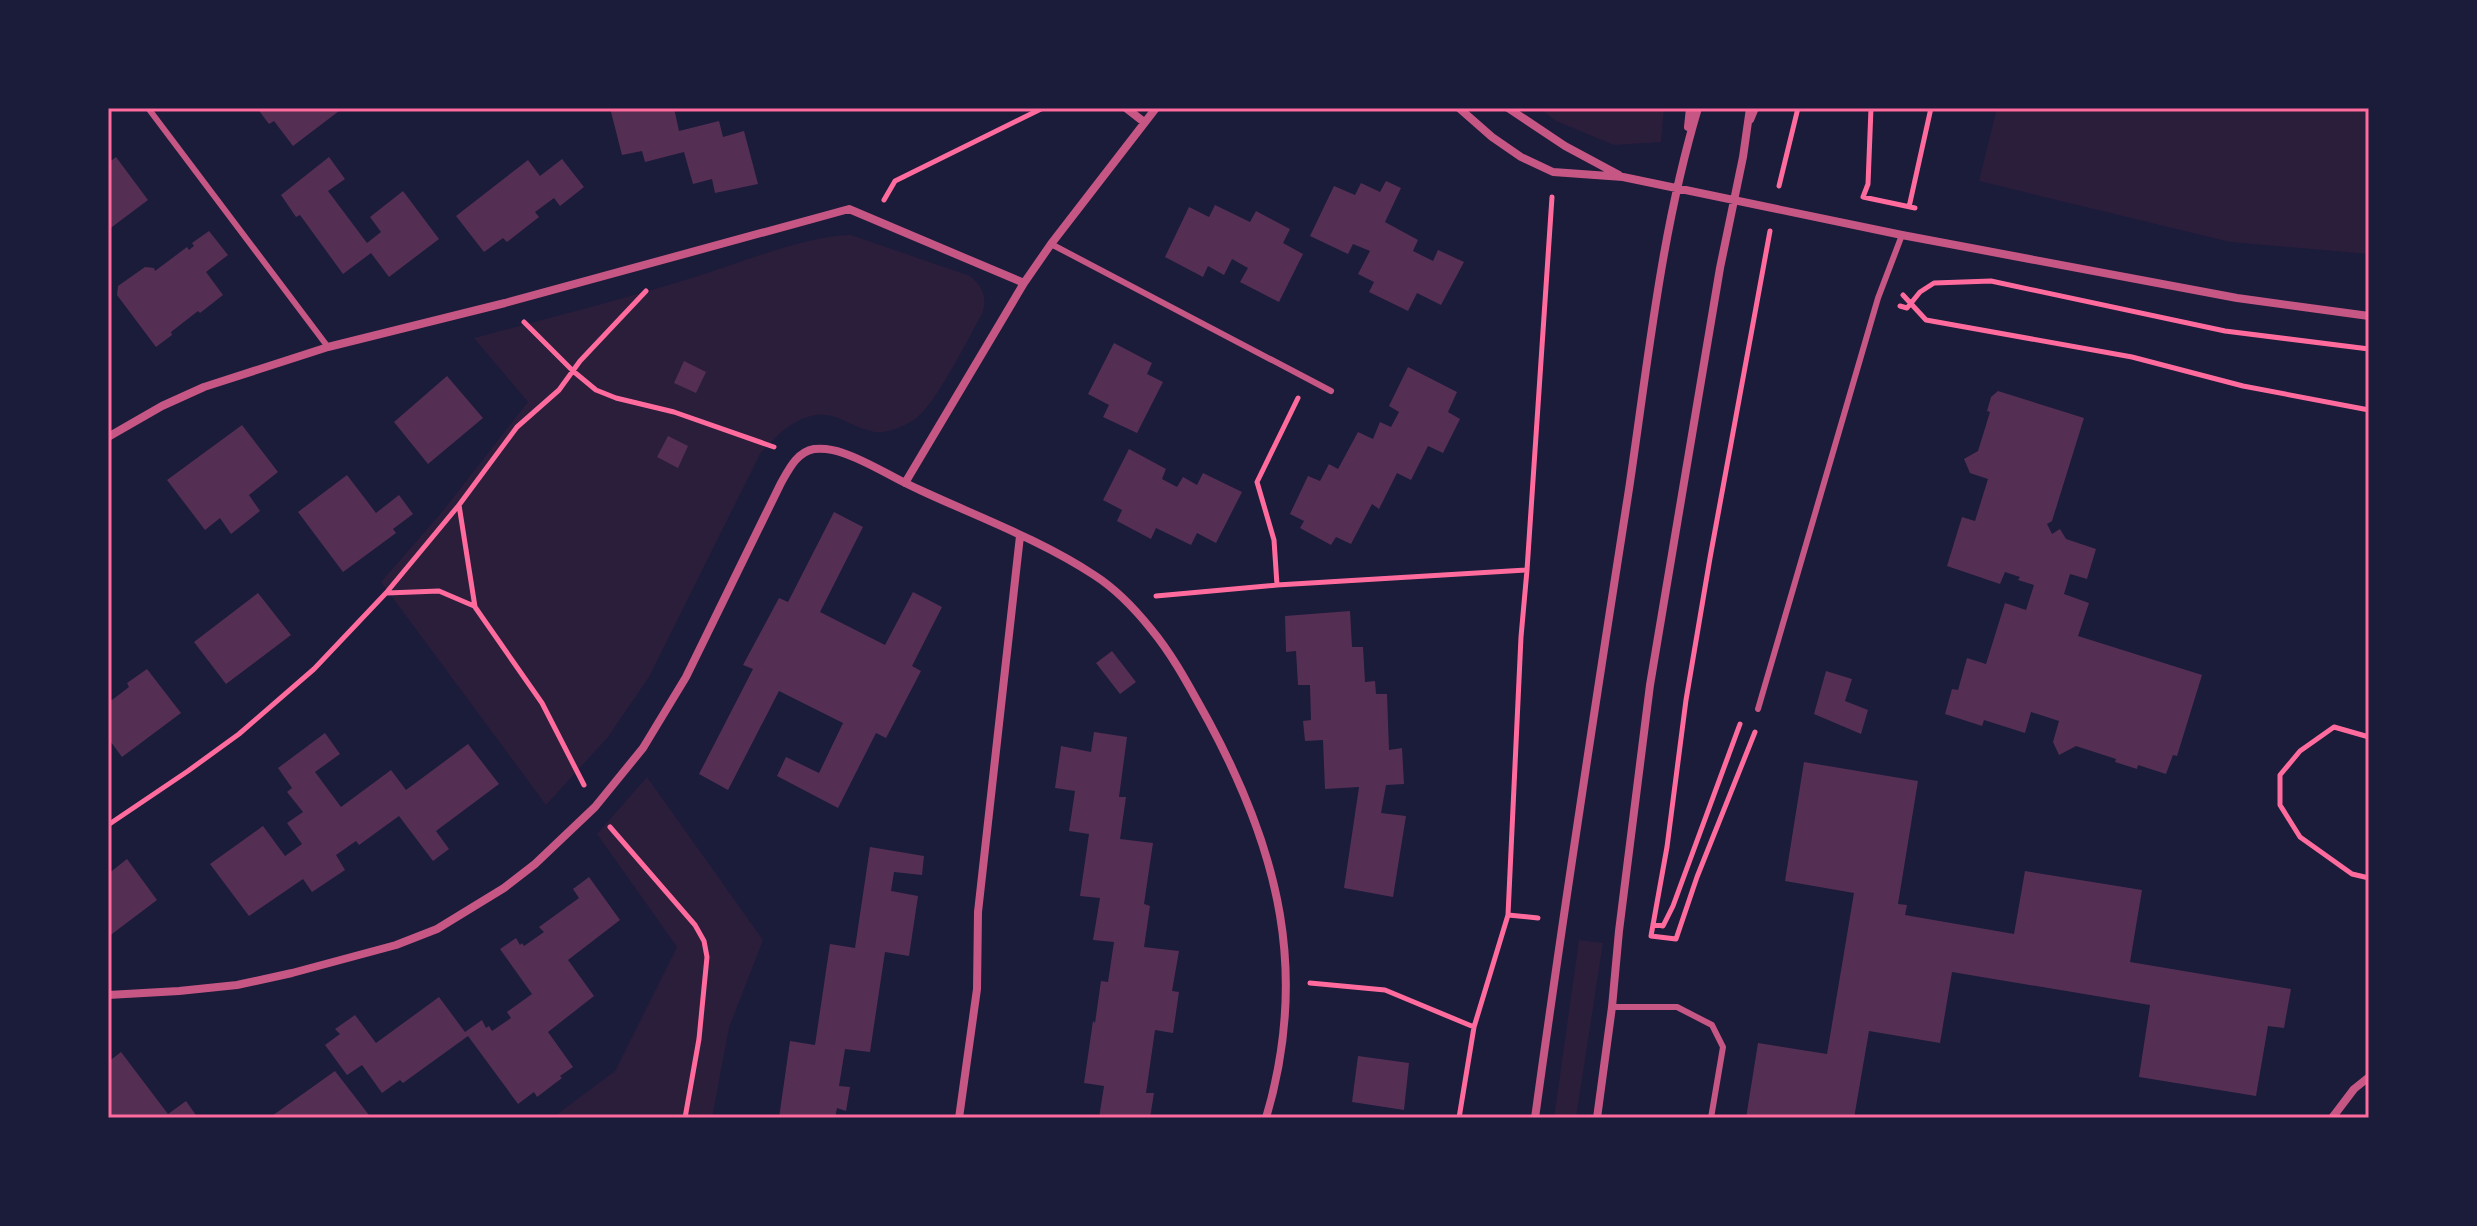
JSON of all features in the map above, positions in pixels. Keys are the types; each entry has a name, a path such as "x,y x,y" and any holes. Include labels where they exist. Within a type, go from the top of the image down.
{"street":[{"path":"1126,108 1144,122"},
{"path":"905,483 1024,283 1156,108"},
{"path":"1459,108 1521,157 1553,172 1623,177 1902,235 2237,298 2369,316"},
{"path":"1500,108 1623,177"},
{"path":"1508,108 1532,126"},
{"path":"1687,144 1690,108"},
{"path":"1535,1118 1562,921 1665,256 1687,144 1698,108"},
{"path":"1597,1118 1650,685 1750,108"},
{"path":"108,437 162,406 204,387 328,347 505,303 849,209 1024,283"},
{"path":"108,995 237,985 396,945 437,929 504,888 535,864 595,807 643,748 668,710 781,483 795,460 811,449 845,453 1020,536 1096,576 1124,599 1180,668 1225,753 1259,830 1281,913 1287,980 1279,1069 1266,1118"},
{"path":"959,1118 977,989 978,912 1020,536"},
{"path":"2332,1118 2354,1089 2369,1077"}],"lane":[{"path":"148,108 328,347"},
{"path":"1747,127 1756,108"},
{"path":"1758,709 1878,298 1902,235"},
{"path":"1051,244 1331,391"},
{"path":"1612,1007 1677,1007 1712,1025 1723,1047 1711,1118"}],"path":[{"path":"873,218 895,181 1043,108"},
{"path":"1784,163 1798,108"},
{"path":"1863,197 1868,184 1871,108"},
{"path":"1902,235 1931,108"},
{"path":"1459,1118 1474,1027 1508,915 1521,637 1553,172"},
{"path":"108,825 188,771 280,700 314,669 386,593 459,505 517,427 559,390 580,361 644,296 665,259"},
{"path":"1886,276 1926,320 2132,357 2243,386 2369,410"},
{"path":"1651,936 1667,847 1686,700 1761,278"},
{"path":"1899,305 1907,308 1934,283 1991,281 2225,331 2369,349"},
{"path":"505,303 596,390 802,454"},
{"path":"1277,585 1274,540 1257,482 1307,378"},
{"path":"459,505 475,607 542,703 595,807 695,925 704,941 707,957 699,1039 685,1118"},
{"path":"1124,599 1277,585 1527,570"},
{"path":"386,593 439,591 475,607"},
{"path":"1620,919 1663,926 1742,718 1758,709"},
{"path":"1619,931 1676,939 1697,877 1755,735 1758,709"},
{"path":"2368,876 2352,874 2300,837 2280,805 2280,775 2300,751 2334,727 2369,737"},
{"path":"1508,915 1562,921"},
{"path":"1287,980 1385,990 1474,1027"}],"shaded area":[{"path":"1540,108 1664,108 1661,142 1614,145 1556,121"},
{"path":"1997,108 2369,108 2369,254 2230,242 1979,181"},
{"path":"851,235 970,276 983,293 982,314 942,386 923,412 911,422 880,432 830,416 810,416 787,427 760,454 649,677 608,737 546,805 381,582 442,512 528,402 474,338 670,284 794,245"},
{"path":"647,777 763,940 729,1028 712,1118 552,1118 615,1071 677,947 597,834"},
{"path":"1579,940 1603,943 1576,1118 1554,1118"}],"building":[{"path":"257,108 343,108 293,146 274,121 269,124"},
{"path":"610,108 674,108 679,131 719,121 723,137 744,131 758,184 715,193 712,179 693,184 684,152 645,162 642,151 622,155"},
{"path":"116,157 148,200 108,230 108,163"},
{"path":"329,157 345,179 328,191 367,243 381,232 370,217 403,191 439,239 389,277 371,253 343,274 300,215 296,217 281,195"},
{"path":"562,159 584,187 560,206 554,198 535,212 539,217 507,242 503,238 484,252 456,216 528,160 540,176"},
{"path":"1386,181 1401,188 1385,222 1418,240 1413,251 1433,261 1438,250 1464,262 1441,305 1417,293 1408,311 1369,292 1374,282 1358,274 1370,251 1353,244 1348,254 1310,236 1334,186 1355,195 1361,183 1380,192"},
{"path":"1215,205 1250,222 1256,211 1290,229 1283,243 1303,254 1279,302 1240,282 1248,268 1232,259 1224,275 1208,266 1203,277 1165,257 1189,207 1209,217"},
{"path":"209,231 228,255 206,272 223,295 200,313 198,311 156,347 117,295 118,286 145,267 154,268 155,271 187,247 189,250 194,246 192,243"},
{"path":"1114,343 1152,363 1147,374 1163,382 1137,433 1103,417 1109,405 1088,394"},
{"path":"684,361 706,372 696,393 674,383"},
{"path":"1408,367 1457,392 1448,412 1460,419 1443,453 1428,446 1411,480 1397,473 1379,509 1372,504 1351,544 1336,537 1331,545 1300,528 1304,521 1290,514 1308,476 1320,481 1329,464 1338,469 1358,432 1373,439 1380,422 1391,427 1399,412 1389,406"},
{"path":"447,376 483,418 428,464 394,422"},
{"path":"1998,391 2084,418 2052,521 2047,524 2052,534 2060,529 2066,539 2096,549 2087,579 2070,574 2064,594 2089,603 2078,636 2202,675 2177,756 2173,755 2166,774 2138,765 2137,769 2076,746 2059,755 2053,742 2059,721 2031,712 2025,733 1984,720 1982,726 1945,714 1952,689 1958,690 1967,658 1986,664 2005,603 2026,610 2034,585 2005,572 2000,584 1947,566 1962,517 1975,521 1988,479 1970,473 1964,459 1978,451 1990,412 1987,411 1991,397"},
{"path":"242,425 278,472 249,495 260,511 231,534 220,518 205,530 167,480"},
{"path":"668,436 688,446 678,468 657,457"},
{"path":"1129,449 1166,469 1162,479 1177,487 1183,477 1197,485 1203,473 1242,492 1216,543 1197,533 1191,545 1156,528 1151,539 1117,521 1122,510 1103,500"},
{"path":"347,475 376,513 399,495 413,514 393,529 396,533 343,572 298,512"},
{"path":"834,512 863,527 820,612 885,645 913,592 942,607 912,666 921,671 886,738 876,733 838,808 777,776 786,757 819,773 843,723 779,691 728,790 699,774 753,669 743,665 779,598 788,602"},
{"path":"258,593 291,635 226,684 194,642"},
{"path":"1350,611 1352,647 1363,647 1365,682 1375,681 1376,694 1387,694 1389,750 1402,748 1404,784 1386,785 1381,813 1406,816 1393,897 1344,888 1359,787 1325,789 1323,740 1305,741 1303,721 1311,720 1310,685 1298,685 1296,651 1286,652 1285,616"},
{"path":"1112,651 1136,682 1120,694 1096,663"},
{"path":"147,669 181,713 122,757 108,738 108,703 129,687 127,683"},
{"path":"1826,671 1852,679 1845,701 1868,710 1861,734 1814,714"},
{"path":"1094,732 1127,737 1119,797 1126,797 1120,839 1153,843 1144,904 1150,906 1144,947 1179,951 1172,991 1179,992 1173,1033 1155,1030 1146,1093 1154,1093 1150,1118 1099,1118 1104,1086 1084,1083 1101,981 1108,982 1114,942 1093,940 1100,898 1080,896 1089,834 1069,831 1075,791 1055,788 1061,746 1091,752"},
{"path":"325,733 340,754 315,772 341,807 391,770 406,790 468,744 499,784 436,831 449,849 433,861 399,816 359,845 356,841 336,855 345,870 312,892 303,879 249,916 210,864 263,826 285,856 302,844 287,823 303,812 287,792 292,788 278,768"},
{"path":"1804,762 1918,781 1898,904 1907,905 1905,915 2014,934 2025,871 2142,890 2130,962 2291,989 2284,1028 2268,1026 2256,1096 2139,1077 2150,1005 1952,972 1940,1043 1869,1031 1854,1118 1746,1118 1758,1043 1827,1054 1854,893 1785,881"},
{"path":"870,847 924,856 922,875 894,872 891,891 918,896 909,956 885,952 870,1052 845,1049 839,1086 850,1087 846,1111 837,1108 835,1118 779,1118 790,1041 815,1045 830,944 855,948"},
{"path":"127,859 157,900 108,937 108,874"},
{"path":"589,877 620,920 568,960 594,996 548,1032 573,1067 537,1097 534,1092 518,1104 468,1036 403,1083 400,1080 382,1093 362,1065 347,1075 325,1045 340,1034 335,1029 355,1015 376,1043 439,997 465,1032 482,1020 486,1028 489,1026 492,1031 511,1018 507,1012 532,994 500,949 516,938 524,946 544,932 539,927 579,898 573,889"},
{"path":"121,1052 168,1114 186,1101 198,1118 108,1118 108,1062"},
{"path":"1358,1056 1409,1063 1404,1110 1352,1102"},
{"path":"335,1071 369,1115 365,1118 269,1118"}]}
